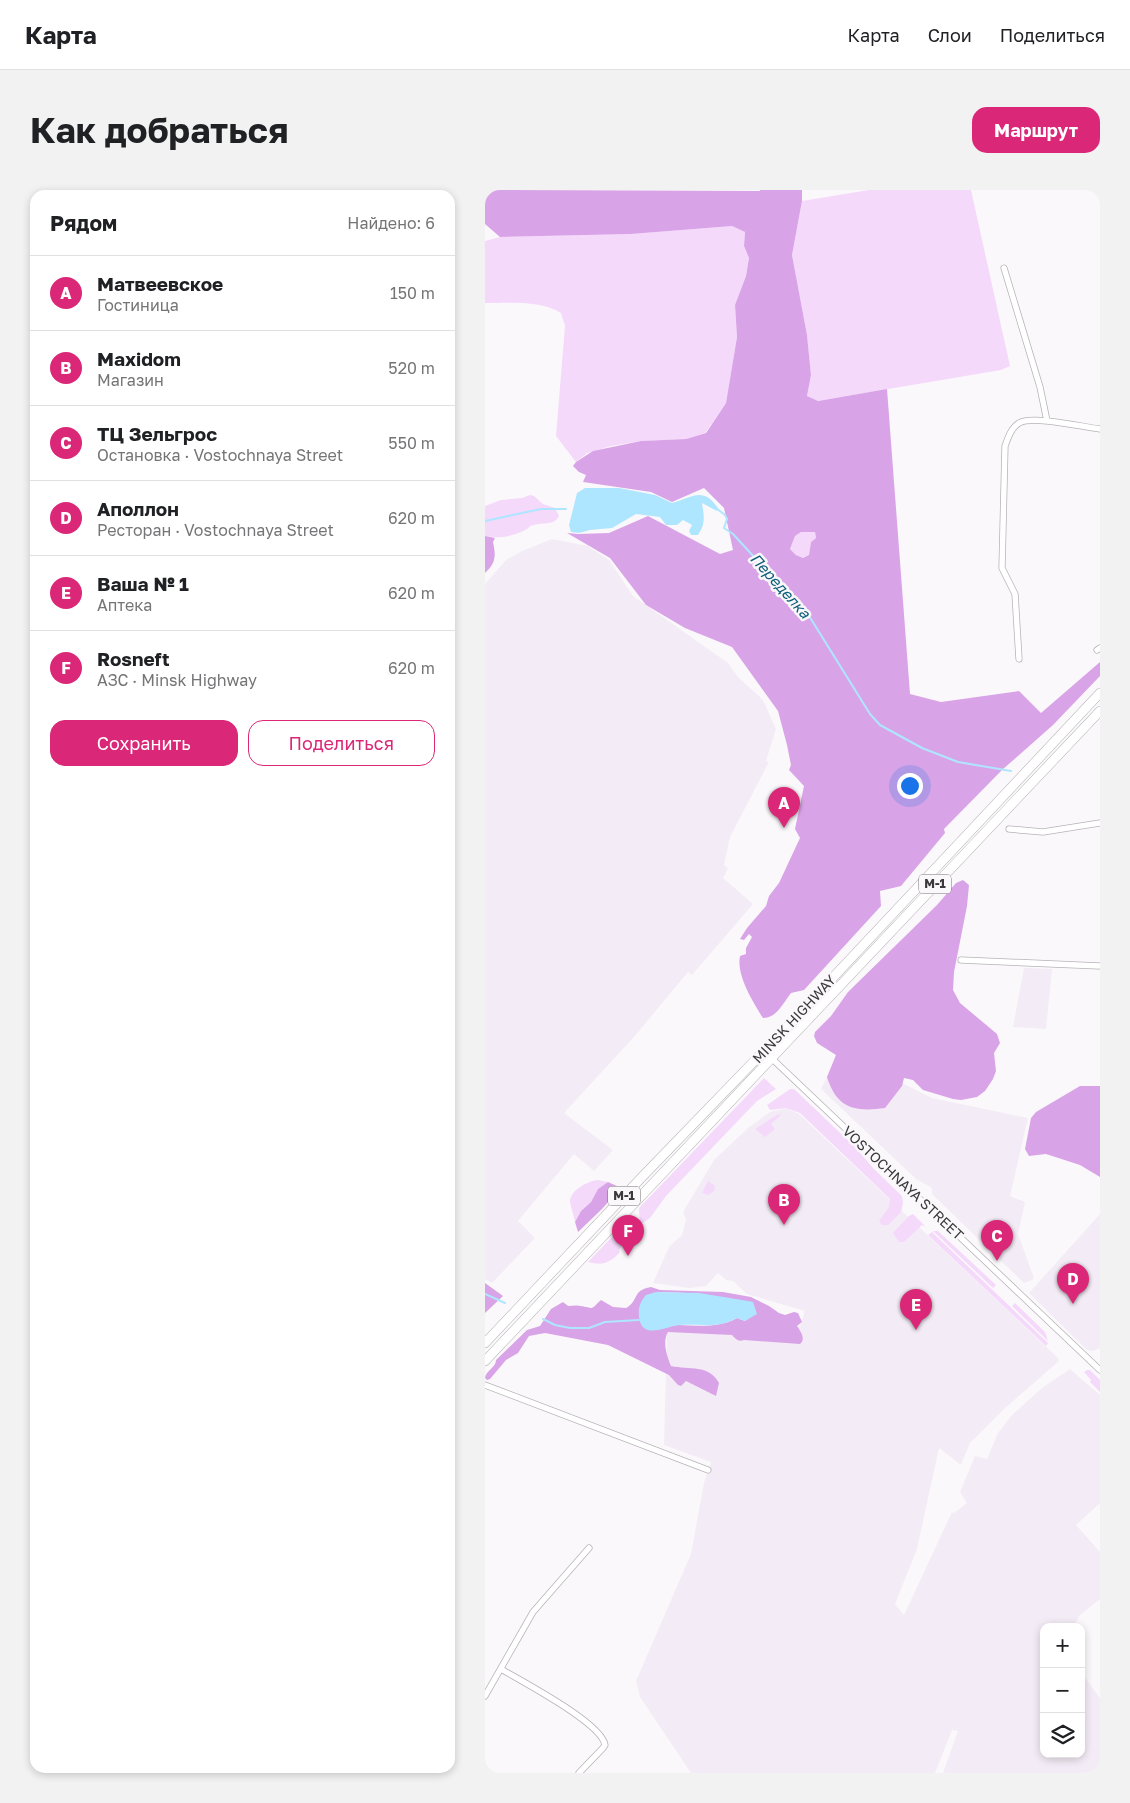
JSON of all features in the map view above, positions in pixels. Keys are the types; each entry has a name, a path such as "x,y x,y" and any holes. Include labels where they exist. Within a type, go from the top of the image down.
{"highway":[{"name":"MINSK HIGHWAY","path":"485,1343 764,1051 1100,693"},
{"name":"MINSK HIGHWAY","path":"485,1361 1100,711"}],"street":[{"path":"1004,268 1040,387 1047,421"},
{"path":"1019,659 1015,594 1001,568 1005,446 1011,431 1019,423 1036,420 1100,429"},
{"path":"1009,829 1043,832 1100,823"},
{"path":"961,960 1100,966"},
{"name":"VOSTOCHNAYA STREET","path":"764,1051 1100,1370"},
{"path":"485,1386 709,1470"},
{"path":"485,1696 533,1612 589,1548"},
{"path":"501,1668 573,1712 590,1724 604,1740 605,1745 603,1748 579,1773"}],"shaded area":[{"path":"485,190 802,190 802,201 792,255 807,335 811,375 807,396 818,401 887,389 910,694 941,702 1019,691 1041,713 1100,662 1100,676 1053,725 1002,770 944,829 945,833 901,886 880,891 881,906 804,990 791,993 772,1016 763,1018 746,988 739,963 740,956 746,954 746,948 752,937 749,934 744,940 740,939 766,906 769,896 779,883 800,838 795,829 804,786 789,770 791,765 778,711 732,647 685,628 646,605 610,558 567,533 609,533 648,516 720,554 733,550 724,508 704,488 672,502 651,492 583,482 586,475 579,472 573,466 593,451 641,441 686,439 706,433 726,403 737,337 735,305 746,276 749,258 744,246 745,232 732,226 631,234 500,237 485,224","holes":["801,532 815,532 816,538 811,542 809,555 803,558 796,555 790,549 795,536"]},
{"path":"869,190 971,190 1010,366 1001,370 817,401 807,396 811,375 807,335 792,255 802,201"},
{"path":"732,226 745,232 744,246 749,258 746,276 735,305 737,337 726,403 705,433 686,439 641,441 611,446 587,453 576,462 556,436 565,326 561,313 534,304 485,303 485,241 500,237 631,234"},
{"path":"530,495 543,504 555,508 559,516 557,519 531,526 512,535 501,537 485,536 485,506 501,500 522,498"},
{"path":"801,532 815,532 816,538 811,542 809,555 803,558 796,555 790,549 795,536"},
{"path":"485,536 495,538 493,542 495,551 491,566 485,573"},
{"path":"552,539 588,546 610,561 633,596 728,663 738,677 763,700 776,729 766,761 769,762 730,837 724,865 728,868 723,878 753,904 692,975 688,972 634,1037 564,1113 613,1150 594,1171 574,1154 518,1221 535,1238 492,1283 485,1279 485,584 506,560 522,551"},
{"path":"963,880 969,885 967,906 954,972 953,990 960,1003 997,1034 1000,1043 994,1053 996,1071 993,1079 985,1091 977,1097 961,1100 923,1090 913,1080 904,1078 902,1086 885,1108 865,1109 849,1106 836,1096 827,1077 836,1055 817,1043 814,1036 815,1032 831,1016 848,992 937,905 956,883"},
{"path":"1024,968 1052,969 1046,1029 1013,1027"},
{"path":"840,1052 932,1098 1028,1118 1010,1196 1025,1202 1018,1234 1034,1278 1032,1280 1024,1283 932,1194 932,1188 916,1179 821,1089"},
{"path":"764,1078 776,1089 757,1101 666,1196 650,1218 640,1225 639,1208"},
{"path":"1080,1086 1100,1086 1100,1177 1080,1165 1046,1154 1029,1156 1025,1149 1031,1118 1036,1112"},
{"path":"790,1089 794,1089 855,1147 874,1169 902,1196 901,1212 888,1225 882,1225 879,1221 889,1207 890,1199 800,1113 786,1108 770,1110 767,1105"},
{"path":"786,1108 799,1114 1059,1361 1005,1408 970,1443 961,1465 939,1448 917,1549 895,1604 904,1615 952,1512 954,1513 967,1503 960,1492 975,1456 987,1459 998,1433 1012,1415 1042,1388 1070,1369 1100,1395 1100,1503 1076,1525 1100,1552 1100,1599 1079,1616 1076,1623 1040,1623 1040,1758 1085,1758 1085,1677 1100,1698 1100,1773 943,1773 958,1731 952,1730 935,1773 691,1773 640,1697 636,1681 691,1554 704,1483 711,1462 664,1445 667,1330 800,1326 805,1311 747,1294 733,1281 726,1280 718,1273 706,1286 689,1288 653,1283 669,1247 682,1235 686,1219 683,1212 714,1160 748,1128 770,1112"},
{"path":"782,1114 771,1124 775,1129 765,1137 755,1129 777,1115"},
{"path":"598,1180 608,1182 598,1189 591,1202 581,1211 575,1222 570,1202 573,1194 585,1184"},
{"path":"708,1181 715,1186 714,1191 708,1195 702,1193"},
{"path":"608,1182 619,1187 618,1191 578,1232 575,1222 581,1211 591,1202 598,1189"},
{"path":"913,1214 926,1227 922,1225 904,1242 899,1242 893,1233"},
{"path":"1100,1214 1100,1348 1094,1351 1087,1350 1029,1293"},
{"path":"632,1216 632,1233 625,1246 623,1245 619,1250 620,1252 606,1263 588,1262"},
{"path":"933,1231 938,1231 996,1285 993,1288"},
{"path":"932,1232 1048,1343 1046,1346 928,1235"},
{"path":"485,1283 503,1296 485,1313"},
{"path":"645,1288 723,1292 751,1297 779,1313 785,1315 794,1312 798,1313 802,1322 797,1326 803,1340 800,1344 740,1341 732,1335 668,1332 665,1345 671,1366 704,1370 710,1373 719,1383 716,1396 686,1381 681,1386 678,1385 669,1375 608,1345 545,1333 529,1336 518,1353 506,1360 490,1379 487,1380 485,1378 496,1363 496,1360 527,1330 540,1326 551,1309 563,1302 568,1306 592,1308 601,1300 613,1307 626,1308 633,1302 638,1293","holes":["656,1292 686,1293 748,1318 745,1321 737,1318 709,1326 679,1325"]},
{"path":"1015,1303 1045,1332 1048,1341 1012,1306"},
{"path":"1090,1370 1100,1380 1100,1392 1090,1382 1091,1380 1084,1372"}],"water":[{"path":"585,488 619,488 655,495 672,503 692,496 702,495 713,501 718,508 717,511 702,503 704,516 701,531 698,535 691,535 689,531 692,525 683,520 677,525 666,525 660,517 636,514 612,528 579,533 571,532 569,525 577,493"},
{"path":"656,1292 699,1293 753,1302 757,1314 745,1321 737,1318 716,1325 680,1325 655,1330 645,1329 639,1317 639,1308 646,1295"}],"waterway":[{"name":"Переделка","path":"716,508 727,519 724,528 733,534 783,584 806,611 870,714 880,725 922,748 958,762 1011,771"},
{"name":"Переделка","path":"485,521 541,509 566,509"},
{"path":"485,1294 505,1303"},
{"path":"543,1319 555,1325 570,1328 589,1328 605,1322 639,1320"}],"place":[{"name":"Матвеевское","path":"784,828"},
{"name":"Maxidom","path":"784,1225"},
{"name":"Rosneft","path":"628,1256"},
{"name":"ТЦ Зельгрос","path":"997,1261"},
{"name":"Аполлон","path":"1073,1304"},
{"name":"Ваша № 1","path":"916,1330"}]}
